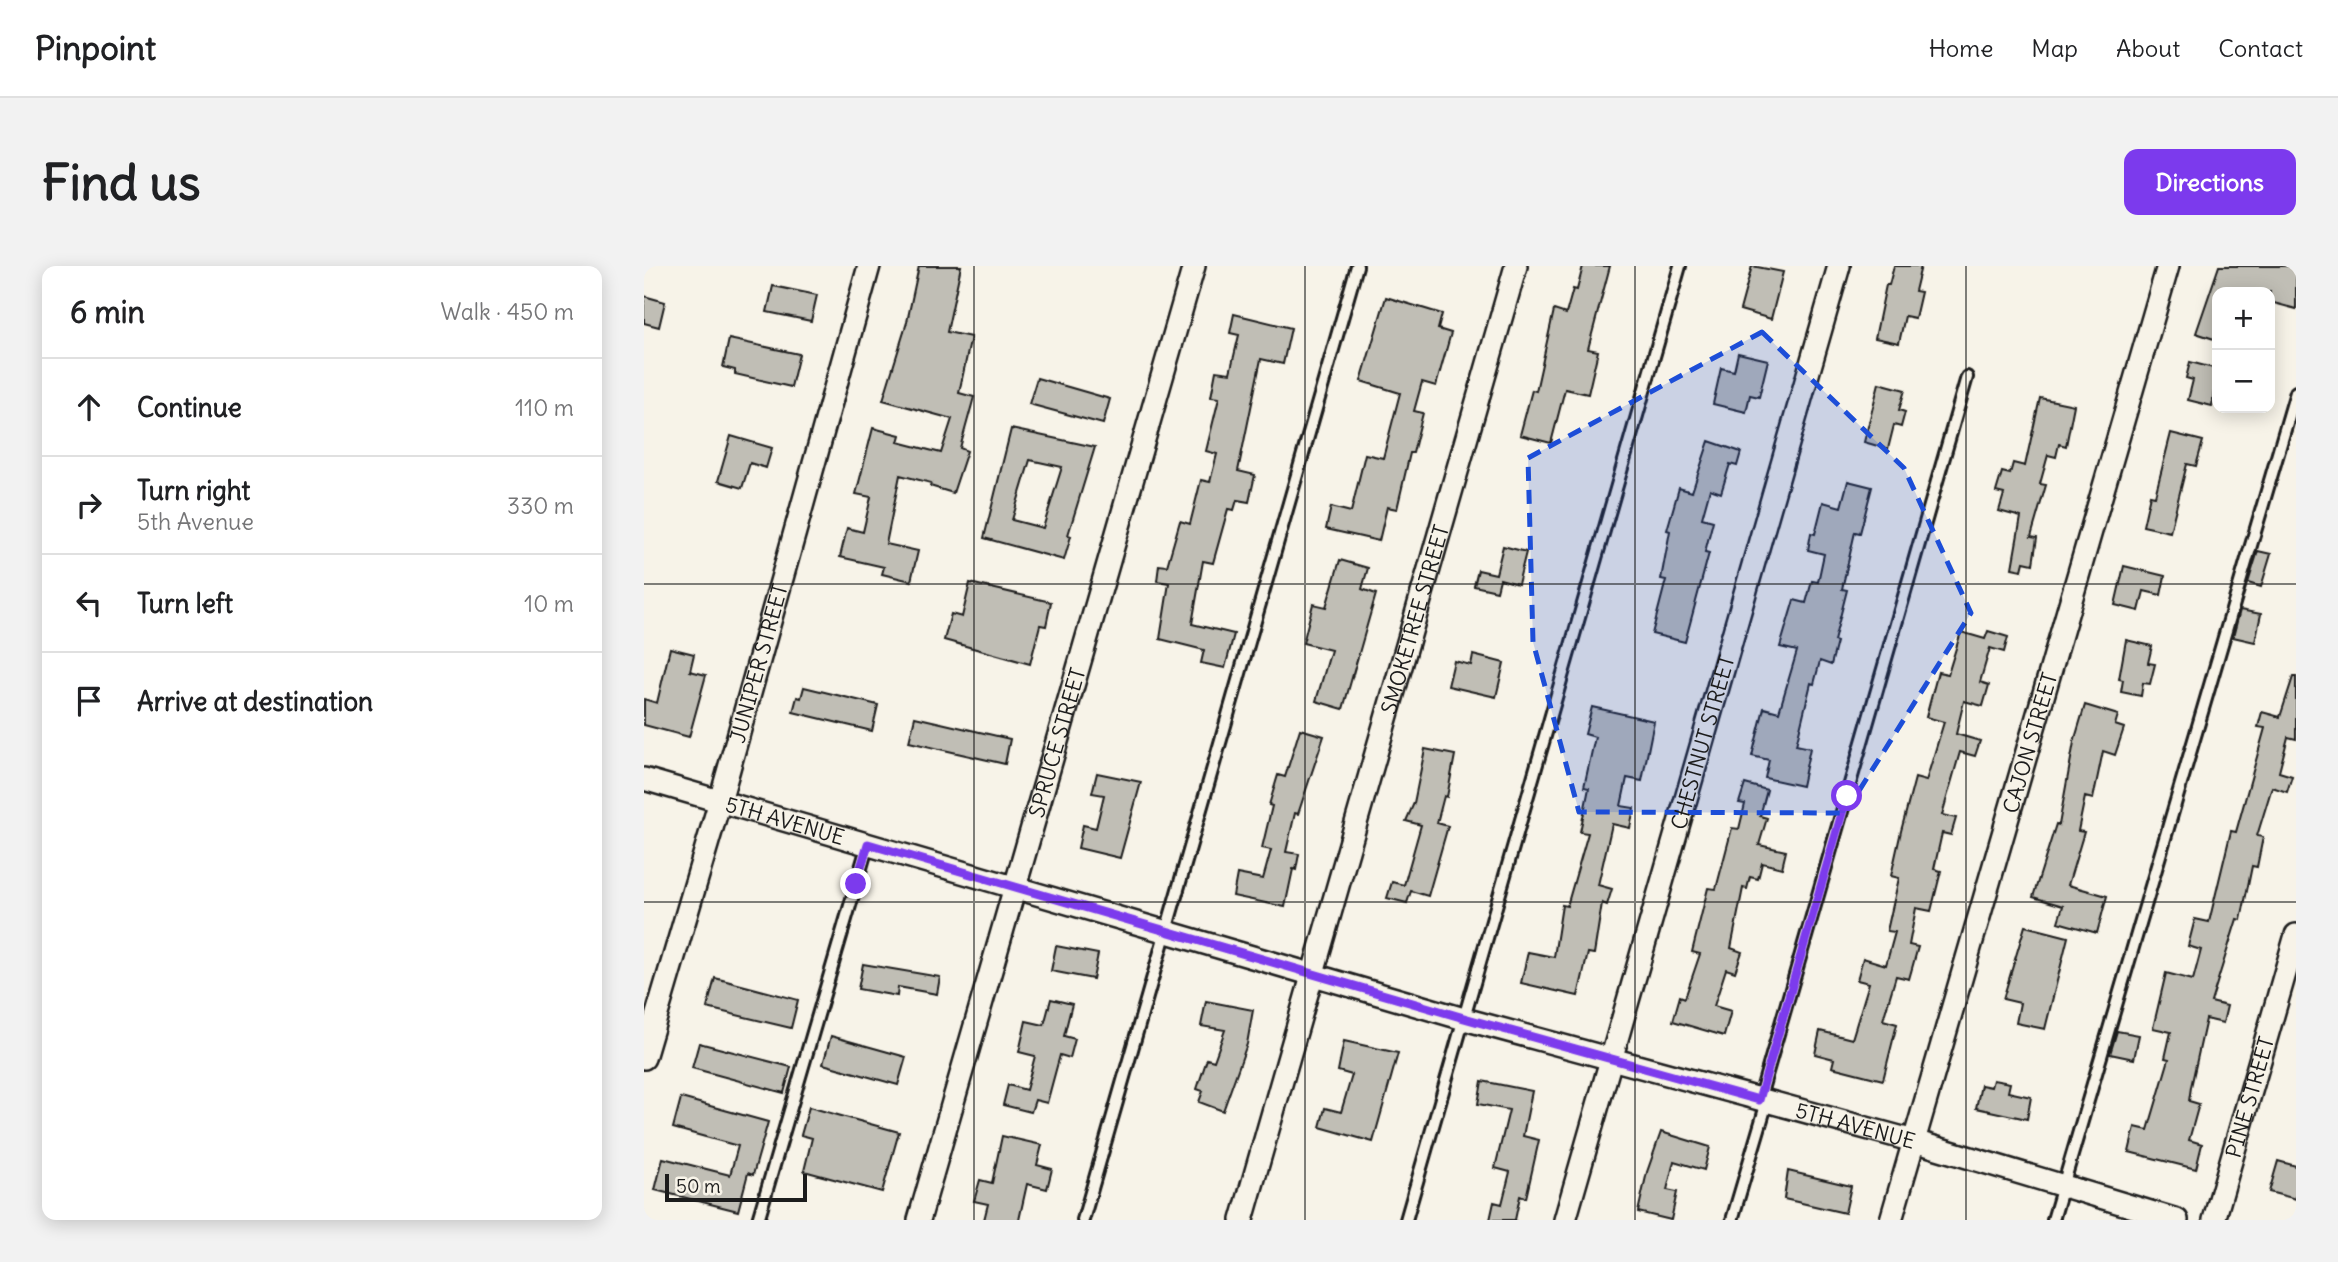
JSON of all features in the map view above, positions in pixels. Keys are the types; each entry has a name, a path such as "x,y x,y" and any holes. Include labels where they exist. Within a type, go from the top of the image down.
{"street":[{"name":"JUNIPER STREET","path":"644,1058 720,801 869,266"},
{"name":"SPRUCE STREET","path":"919,1220 1194,266"},
{"name":"SMOKETREE STREET","path":"1242,1220 1516,266"},
{"name":"CHESTNUT STREET","path":"1565,1220 1839,266"},
{"name":"CAJON STREET","path":"1891,1220 2168,266"},
{"name":"5TH AVENUE","path":"644,779 1166,933 1611,1060 1914,1141 2177,1220"},
{"name":"PINE STREET","path":"2214,1220 2296,935"}],"lane":[{"path":"1083,1220 1357,266"},
{"path":"1406,1220 1679,266"},
{"path":"1732,1220 1967,377"},
{"path":"2053,1220 2296,391"},
{"path":"758,1220 868,844"}],"highlighted area":[{"path":"1762,332 1904,468 1971,613 1845,813 1579,812 1533,642 1528,458"}],"building":[{"path":"919,266 961,266 947,332 971,337 959,393 974,397 960,448 967,451 953,493 930,486 931,483 900,475 886,544 918,551 911,581 882,574 884,567 840,557 847,528 863,532 871,497 856,494 873,428 900,435 898,442 941,453 952,419 883,400 907,322"},
{"path":"1583,266 1610,266 1588,349 1598,351 1588,394 1565,389 1551,443 1520,435 1532,390 1536,391 1554,310 1566,314 1573,289 1577,290"},
{"path":"1752,266 1783,272 1771,319 1740,310"},
{"path":"1894,266 1921,266 1915,291 1921,292 1915,318 1905,316 1899,343 1875,338 1886,285 1889,285"},
{"path":"2219,266 2296,266 2296,309 2275,303 2275,287 2212,287 2212,338 2196,333"},
{"path":"773,286 817,295 811,321 767,312"},
{"path":"644,296 665,302 659,327 644,323"},
{"path":"1386,297 1442,314 1438,329 1451,333 1436,386 1422,382 1414,411 1423,413 1413,453 1410,453 1397,509 1387,507 1379,541 1326,529 1331,507 1351,512 1365,454 1383,458 1400,393 1361,381"},
{"path":"1234,314 1291,328 1283,364 1261,359 1238,471 1255,475 1249,502 1237,500 1234,510 1228,509 1213,563 1203,561 1192,624 1234,634 1225,668 1201,663 1204,650 1160,639 1169,583 1157,581 1159,565 1167,566 1180,521 1190,524 1201,480 1210,482 1217,454 1206,451 1219,398 1211,397 1216,371 1230,373 1239,335 1230,333"},
{"path":"729,339 799,354 791,387 735,374 735,370 723,367"},
{"path":"1738,353 1768,360 1759,397 1750,395 1746,412 1713,404 1721,368 1734,371"},
{"path":"2190,362 2212,368 2212,406 2188,400 2193,380 2186,378"},
{"path":"1037,378 1110,399 1103,424 1029,404"},
{"path":"1879,383 1905,390 1899,410 1905,412 1901,427 1894,425 1888,449 1864,442"},
{"path":"2040,398 2074,405 2066,446 2059,444 2056,457 2048,455 2040,484 2046,485 2031,537 2037,538 2033,564 2024,562 2022,570 2012,568 2021,517 1999,511 2004,494 1996,492 2002,472 2010,474 2013,463 2025,466"},
{"path":"1011,429 1095,447 1068,535 1071,536 1064,560 984,538","holes":["1030,460 1062,467 1043,528 1012,520"]},
{"path":"2171,433 2203,441 2196,466 2187,464 2170,532 2143,526 2150,495 2155,496"},
{"path":"731,436 772,448 766,468 750,463 742,488 718,481"},
{"path":"1709,441 1741,452 1737,466 1730,464 1721,493 1710,489 1702,518 1713,521 1705,552 1709,553 1685,642 1652,634 1666,580 1661,579 1670,531 1667,530 1679,488 1692,492"},
{"path":"1848,481 1872,487 1860,533 1855,532 1842,589 1847,590 1831,665 1820,661 1814,684 1811,683 1796,745 1810,748 1802,786 1765,778 1769,760 1752,756 1764,708 1779,712 1797,651 1780,647 1794,600 1806,603 1812,581 1818,582 1824,554 1808,550 1811,533 1815,534 1823,502 1841,507"},
{"path":"1503,546 1526,552 1518,584 1500,579 1497,591 1474,586 1478,570 1496,574"},
{"path":"2258,551 2271,554 2261,587 2248,583"},
{"path":"1340,560 1368,568 1362,589 1376,594 1343,709 1316,701 1331,650 1303,643 1313,604 1326,607"},
{"path":"2124,566 2165,576 2161,595 2144,591 2139,611 2115,605"},
{"path":"970,583 1051,602 1046,626 1040,625 1030,664 944,640 951,614 962,617"},
{"path":"2240,610 2261,614 2255,642 2233,637"},
{"path":"1988,631 2008,637 2004,652 1990,648 1980,682 1989,685 1983,706 1964,701 1956,734 1980,741 1975,756 1960,752 1942,815 1956,818 1951,835 1942,833 1934,869 1941,871 1931,911 1916,908 1909,945 1918,947 1909,979 1896,976 1883,1020 1897,1024 1883,1080 1832,1067 1834,1059 1815,1054 1820,1031 1852,1039 1869,983 1857,980 1863,958 1886,965 1895,932 1887,931 1899,878 1891,876 1901,831 1915,778 1926,781 1944,722 1926,717 1938,672 1948,674 1961,632 1985,639"},
{"path":"2126,640 2152,646 2148,663 2155,664 2150,684 2143,683 2141,696 2121,692 2123,680 2119,679"},
{"path":"670,648 694,654 690,671 706,675 689,737 644,725 644,699 657,703"},
{"path":"1473,655 1504,663 1496,697 1448,686 1454,661 1471,665"},
{"path":"2293,677 2296,677 2296,739 2288,737 2279,772 2292,776 2287,792 2272,787 2257,836 2263,837 2257,867 2252,866 2241,920 2237,919 2211,1002 2227,1006 2223,1023 2206,1019 2191,1087 2189,1101 2199,1104 2189,1140 2202,1144 2196,1169 2129,1152 2135,1127 2148,1130 2169,1059 2165,1058 2171,1032 2153,1028 2166,973 2193,980 2201,950 2188,946 2195,919 2209,922 2231,831 2236,832 2265,728 2258,727 2262,712 2280,717"},
{"path":"804,687 878,705 872,731 793,712 797,697 801,698"},
{"path":"2085,705 2118,715 2115,725 2124,728 2115,755 2103,751 2093,799 2085,797 2078,831 2084,832 2068,885 2107,896 2097,933 2058,922 2063,906 2033,897 2056,824 2059,825 2074,742"},
{"path":"1592,707 1654,721 1642,781 1627,778 1621,806 1634,808 1630,828 1612,824 1598,885 1612,889 1607,905 1602,903 1594,954 1588,953 1578,996 1521,983 1528,952 1554,957 1562,905 1567,906 1588,833 1580,832 1589,788 1584,787 1595,737 1585,734"},
{"path":"915,717 1010,739 1005,764 909,742"},
{"path":"1300,729 1324,736 1298,814 1295,813 1286,852 1299,854 1285,907 1233,896 1237,874 1263,879 1271,850 1262,848 1272,806 1269,805 1278,775 1285,777"},
{"path":"1425,749 1455,755 1447,797 1444,796 1437,823 1448,826 1428,896 1411,891 1407,903 1387,898 1392,882 1404,885 1421,825 1406,821 1414,803"},
{"path":"1097,773 1141,782 1120,858 1078,848 1083,825 1096,828 1104,795 1092,793"},
{"path":"1745,784 1767,790 1760,816 1767,818 1759,845 1786,851 1782,868 1762,863 1758,879 1750,877 1747,889 1743,888 1731,948 1742,952 1735,972 1726,969 1714,1006 1731,1011 1724,1036 1673,1021 1680,996 1685,998 1700,954 1692,952 1708,888 1716,889 1732,828 1739,829 1745,804 1739,803"},
{"path":"2025,926 2068,937 2045,1029 2016,1023 2020,1003 2003,999"},
{"path":"1056,946 1098,954 1093,979 1051,971"},
{"path":"863,964 940,977 937,994 898,987 897,996 858,989"},
{"path":"715,978 798,1000 791,1028 707,1008"},
{"path":"1051,999 1072,1004 1064,1036 1075,1039 1070,1058 1060,1055 1047,1103 1035,1100 1031,1112 1003,1105 1008,1085 1026,1090 1035,1056 1019,1052 1026,1021 1044,1025"},
{"path":"1206,1001 1253,1010 1247,1044 1223,1111 1199,1102 1203,1091 1197,1089 1207,1059 1214,1061 1225,1030 1201,1026"},
{"path":"2117,1031 2139,1035 2134,1059 2110,1054"},
{"path":"831,1036 906,1057 898,1085 823,1064"},
{"path":"1344,1041 1398,1053 1373,1142 1320,1127 1325,1108 1341,1112 1352,1075 1338,1071"},
{"path":"699,1043 791,1067 784,1093 692,1068"},
{"path":"1993,1080 2010,1083 2008,1092 2031,1097 2027,1119 1976,1108 1981,1085 1991,1087"},
{"path":"1482,1081 1532,1091 1523,1136 1539,1140 1526,1198 1520,1196 1515,1220 1490,1220 1494,1202 1502,1204 1510,1172 1495,1168 1509,1110 1478,1104"},
{"path":"681,1098 768,1122 753,1175 748,1173 738,1211 655,1190 663,1158 730,1175 738,1146 673,1128"},
{"path":"809,1107 899,1132 882,1192 804,1171 812,1138 801,1135"},
{"path":"1661,1132 1710,1147 1704,1170 1674,1161 1667,1190 1677,1192 1671,1220 1638,1212 1647,1172"},
{"path":"1002,1136 1042,1145 1037,1165 1052,1169 1047,1189 1027,1184 1019,1220 984,1220 988,1204 974,1201 980,1180 992,1183"},
{"path":"2278,1161 2296,1166 2296,1199 2269,1192"},
{"path":"1788,1171 1851,1186 1845,1213 1784,1199"}],"route":[{"path":"856,884 868,844 1166,933 1759,1100 1847,796"}]}
